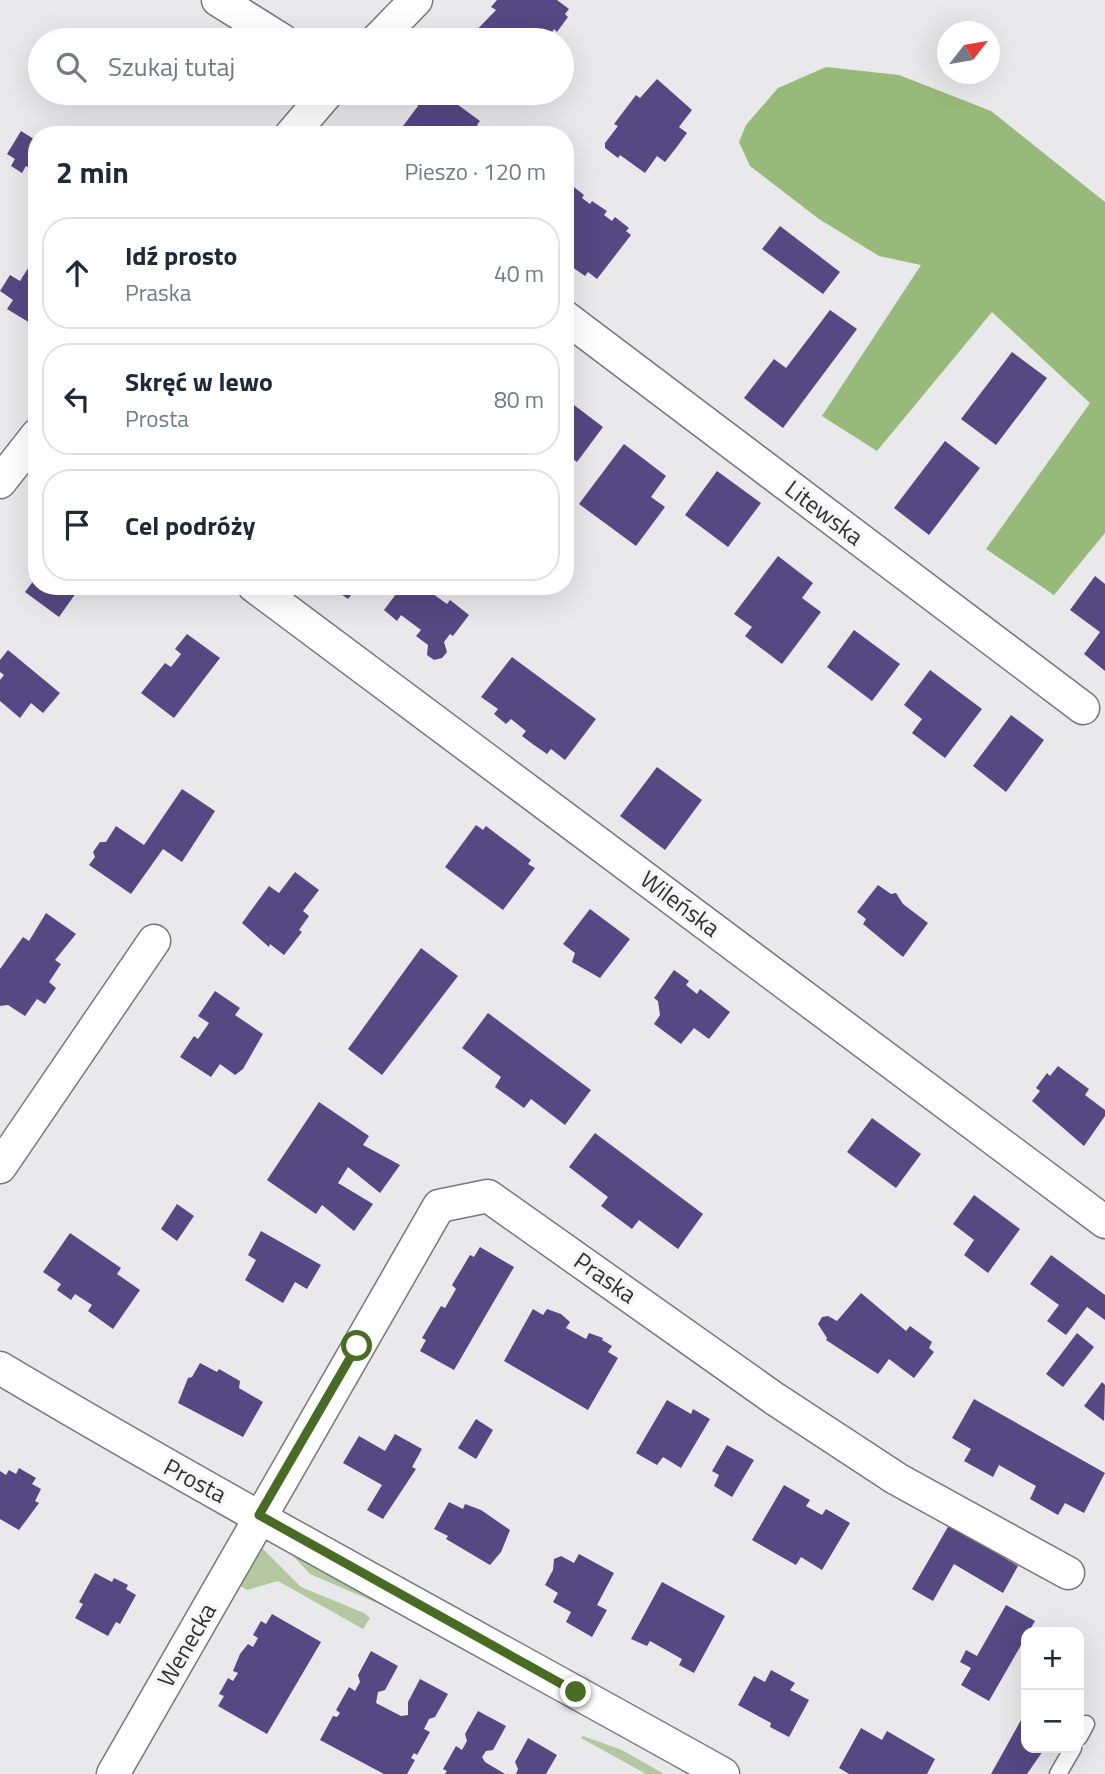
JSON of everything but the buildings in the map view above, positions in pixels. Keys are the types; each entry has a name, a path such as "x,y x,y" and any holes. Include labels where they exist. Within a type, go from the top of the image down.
{"street":[{"path":"218,0 263,28"},
{"path":"389,28 416,0"},
{"path":"308,126 320,105"},
{"name":"Litewska","path":"574,324 1083,708"},
{"path":"0,482 28,446"},
{"name":"Wileńska","path":"266,595 1105,1222"},
{"path":"0,1167 154,941"},
{"name":"Praska","path":"259,1515 439,1206 488,1196 775,1399 897,1479 1068,1573"},
{"name":"Prosta","path":"0,1368 161,1464 259,1515 723,1774"},
{"name":"Wenecka","path":"113,1774 259,1515"}],"lane":[{"path":"1058,1774 1070,1753"}],"green space":[{"path":"826,67 899,75 991,111 1105,202 1105,533 1054,595 986,549 1090,403 992,312 877,451 822,416 921,265 879,256 819,219 750,166 739,142 746,125 778,88"},
{"path":"283,1545 391,1607 391,1609 310,1574"},
{"path":"262,1548 301,1587 364,1613 370,1618 363,1629 278,1581 247,1590 236,1583 253,1555"},
{"path":"583,1736 622,1750 664,1774 646,1774 581,1738"}],"route":[{"path":"357,1346 259,1515 576,1692"}]}
